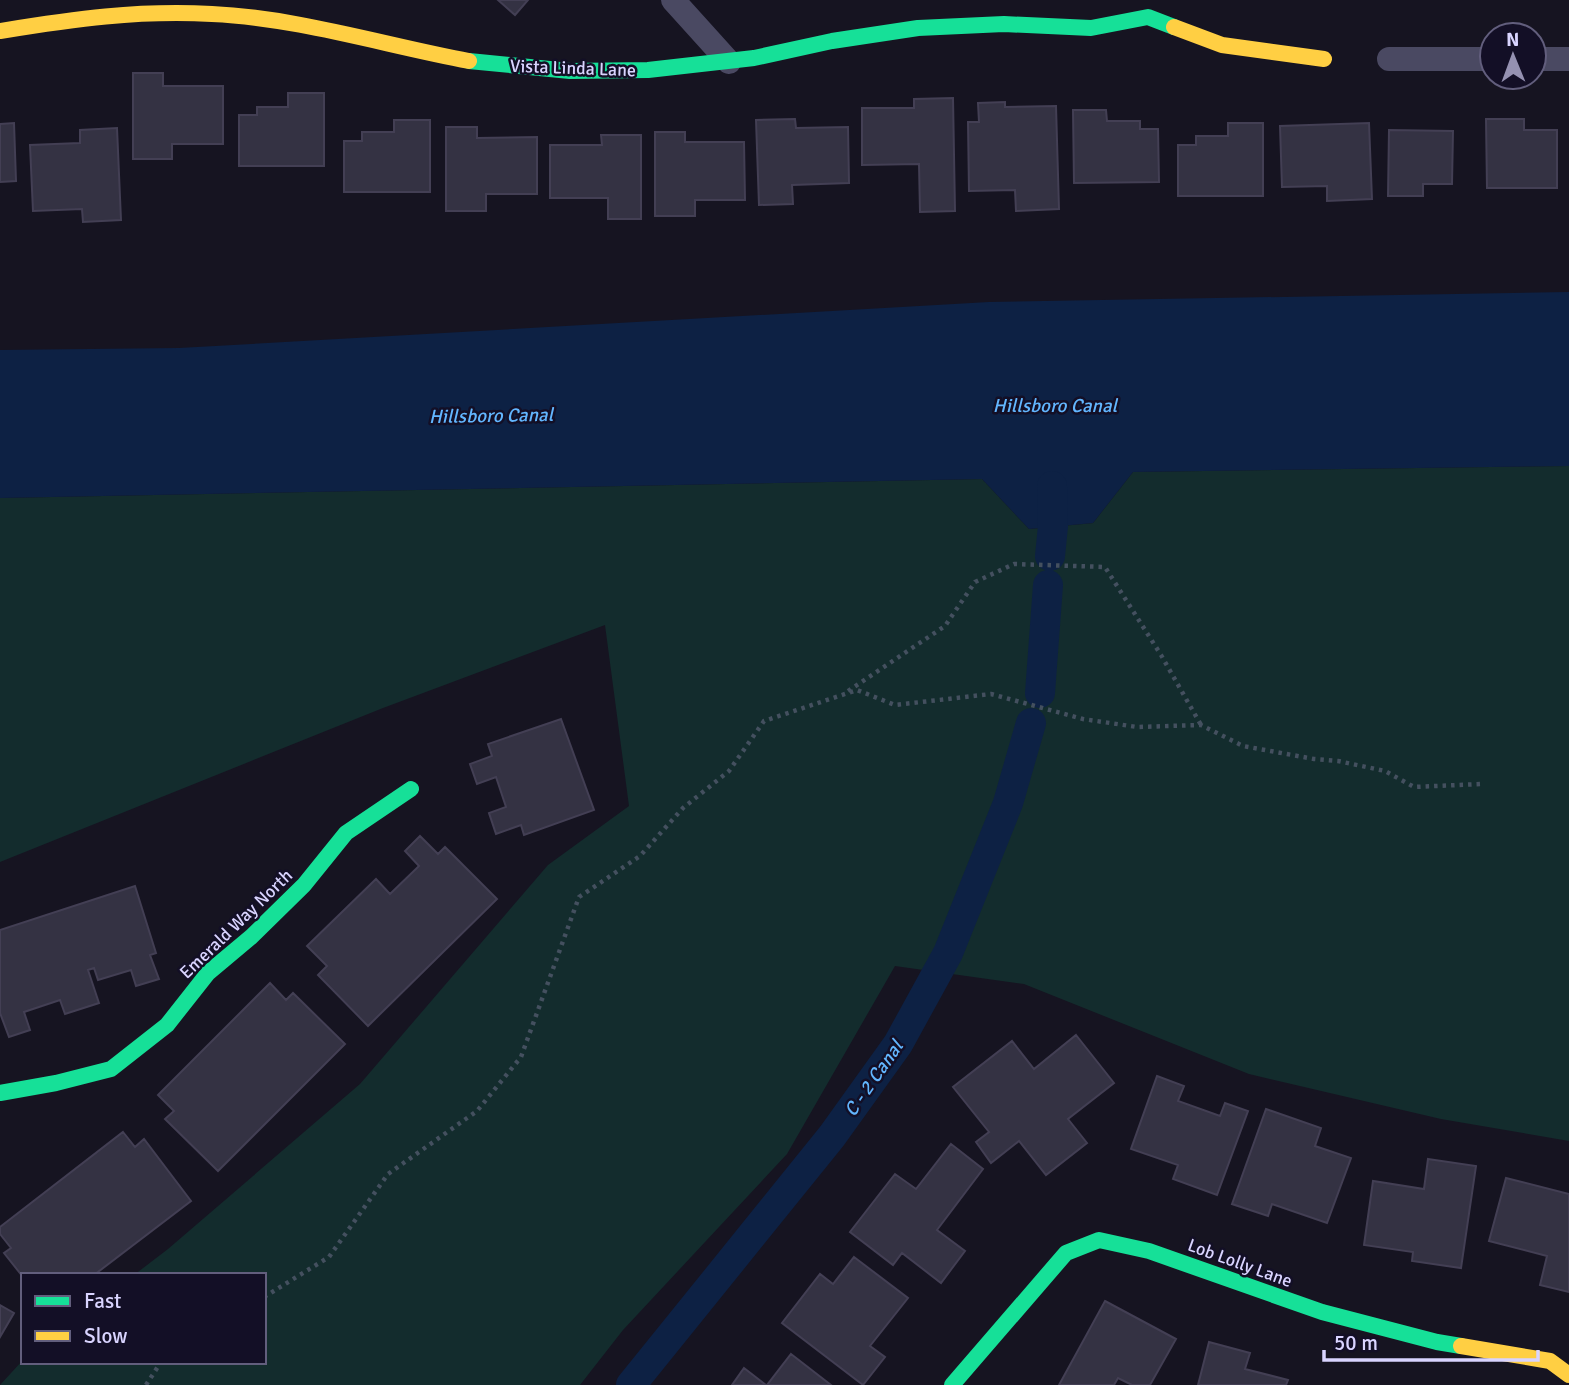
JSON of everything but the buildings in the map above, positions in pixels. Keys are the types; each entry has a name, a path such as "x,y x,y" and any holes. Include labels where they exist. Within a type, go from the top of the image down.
{"street":[{"path":"673,0 729,62"},
{"name":"Vista Linda Lane","path":"0,31 96,16 135,13 214,14 318,29 484,64 596,71 648,70 729,62 832,41 918,28 1004,24 1091,28 1143,9 1222,45 1324,59"},
{"path":"1389,60 1478,60"},
{"path":"1548,60 1569,60"},
{"name":"Emerald Way North","path":"0,1093 111,1069 167,1026 208,973 251,937 304,885 346,833 411,789"},
{"name":"Lob Lolly Lane","path":"951,1385 1066,1253 1099,1240 1149,1251 1322,1312 1437,1342 1550,1361 1569,1375"}],"path":[{"path":"842,695 945,626 975,582 1014,564 1105,567 1161,654 1201,725"},
{"path":"266,1296 329,1257 388,1174 477,1111 521,1057 579,897 640,856 683,808 729,771 764,721 857,690 895,705 991,694 1083,719 1137,727 1201,725 1243,746 1385,771 1414,787 1480,784"},
{"path":"146,1385 160,1364"}],"green space":[{"path":"1569,466 1569,1141 1441,1119 1249,1074 1024,984 895,966 787,1154 623,1330 580,1385 0,1385 21,1362 266,1364 266,1273 137,1273 360,1084 548,865 629,806 605,625 383,708 0,862 0,498 982,479 1029,529 1093,523 1133,472"}],"water":[{"name":"Hillsboro Canal","path":"1569,292 1569,466 1133,472 1093,523 1029,529 982,479 0,498 0,350 179,348 989,302"}],"waterway":[{"path":"1050,556 1053,526 1052,486"},
{"name":"C - 2 Canal","path":"1040,693 1048,585"},
{"name":"C - 2 Canal","path":"631,1385 832,1136 898,1044 948,953 1008,803 1031,723"}],"traffic: fast":[{"path":"469,61 570,71 648,70 754,58 832,41 918,28 1004,24 1091,28 1148,17 1174,27"},
{"path":"0,1093 111,1069 167,1025 208,973 251,937 304,885 346,833 411,789"},
{"path":"952,1385 1066,1253 1099,1240 1149,1251 1322,1312 1461,1346"}],"traffic: slow":[{"path":"0,31 106,16 212,14 309,26 469,61"},
{"path":"1174,27 1222,45 1324,59"},
{"path":"1461,1346 1550,1361 1569,1375"}]}
